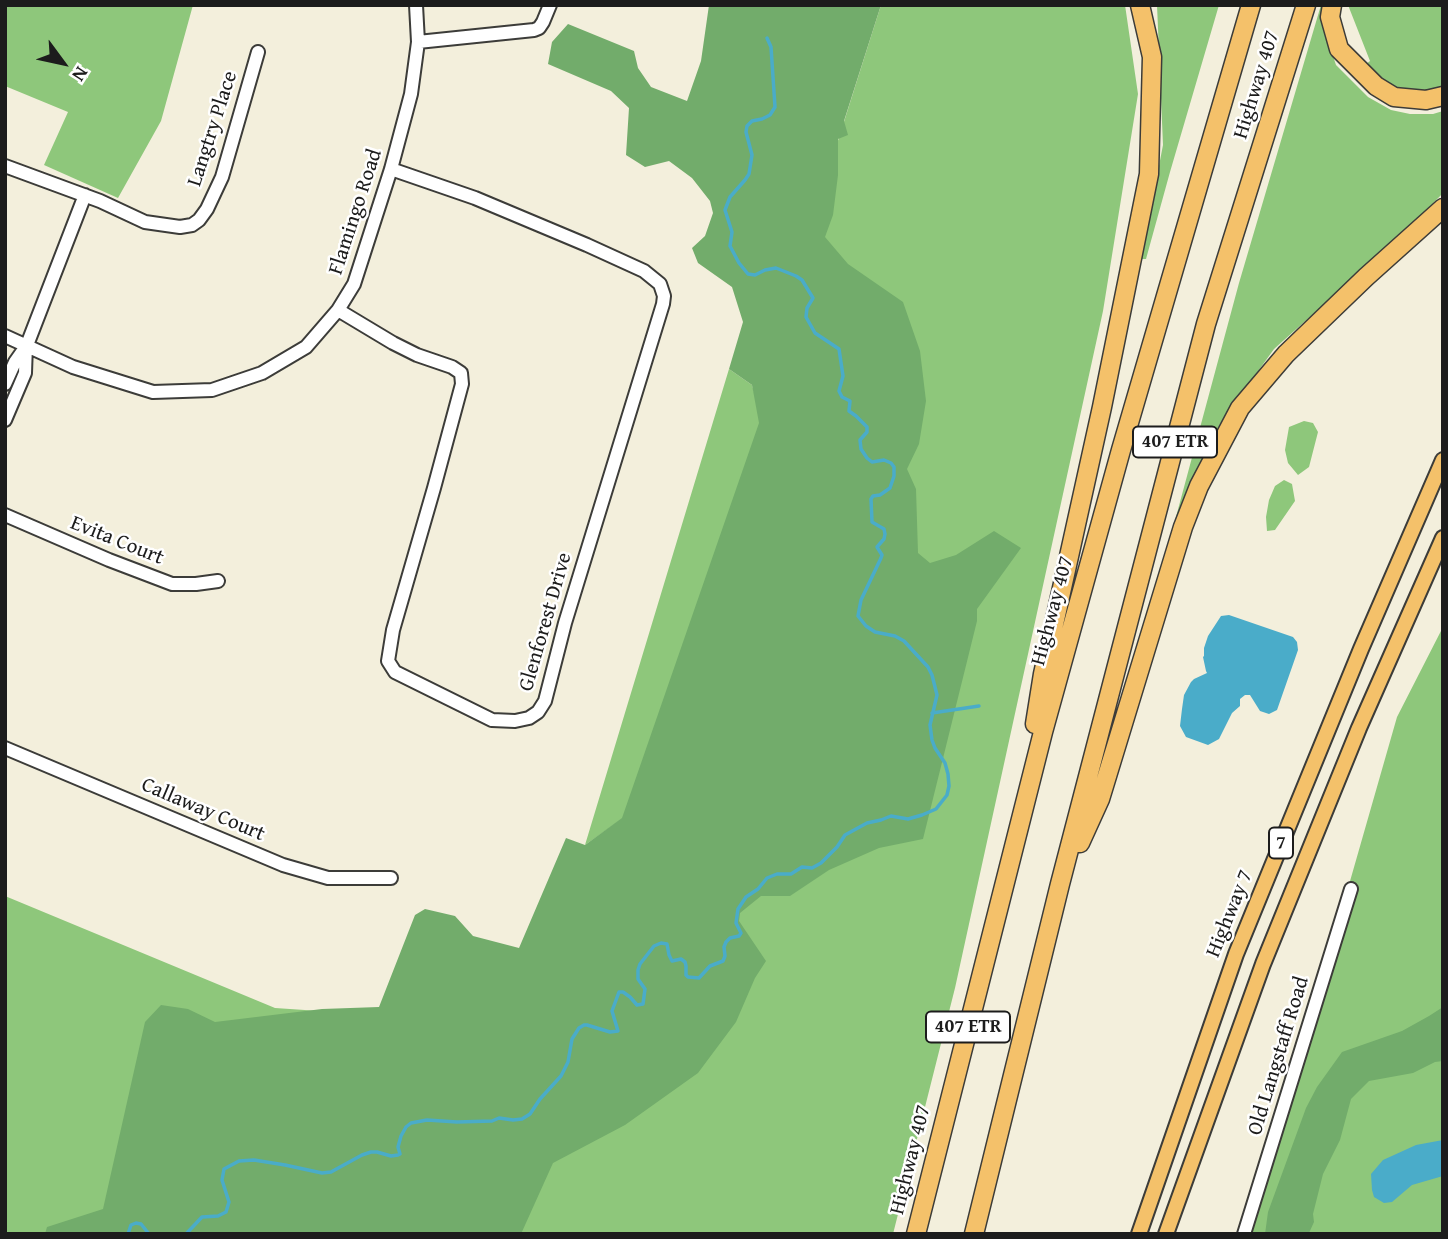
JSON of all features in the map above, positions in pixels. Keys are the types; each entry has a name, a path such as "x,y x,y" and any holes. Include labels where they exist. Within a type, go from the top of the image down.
{"highway":[{"path":"1021,820 1043,674 1102,407 1149,174 1152,57 1140,5"},
{"name":"Highway 407","path":"916,1234 1043,732 1121,450 1251,5"},
{"name":"Highway 407","path":"974,1234 1060,884 1206,324 1306,5"},
{"path":"1332,5 1329,17 1339,49 1376,86 1394,97 1426,100 1443,96"},
{"path":"1060,884 1100,799 1182,527 1199,486 1240,408 1286,354 1443,208"}],"main road":[{"name":"Highway 7","path":"1139,1234 1236,954 1361,649 1443,460"},
{"name":"7","path":"1166,1234 1263,964 1359,728 1443,538"}],"street":[{"name":"Flamingo Road","path":"5,336 73,367 153,392 212,390 262,373 306,347 338,310 354,284 391,169 411,94 418,42 416,5"},
{"path":"418,42 534,30 540,28 550,5"},
{"name":"Langtry Place","path":"5,166 85,195 145,222 180,227 192,225 206,209 222,177 258,52"},
{"name":"Glenforest Drive","path":"338,310 393,343 461,373 462,384 393,630 388,661 395,672 412,682 492,720 515,721 529,718 538,712 545,701 565,624 664,296 660,284 644,271 475,198 391,169"},
{"path":"5,384 26,345 85,195"},
{"path":"5,420 25,373 26,345"},
{"name":"Evita Court","path":"5,515 172,584 218,581"},
{"name":"Callaway Court","path":"5,747 283,865 328,878 391,878"},
{"name":"Old Langstaff Road","path":"1244,1234 1351,889"}],"green space":[{"path":"5,5 193,5 161,121 118,198 44,165 68,112 5,86"},
{"path":"709,5 881,5 844,121 848,135 838,139 838,175 833,215 825,237 848,264 903,302 920,351 926,401 919,444 907,469 916,489 918,553 930,563 956,555 994,531 1021,548 977,609 977,621 923,839 879,848 829,870 790,896 761,896 740,913 739,921 766,961 755,978 736,1022 698,1073 625,1125 553,1163 521,1234 45,1234 47,1227 103,1209 145,1022 161,1005 188,1009 215,1022 322,1009 379,1007 415,915 425,909 455,916 473,936 519,948 566,838 585,845 622,818 759,423 752,385 729,369 743,322 732,287 698,263 692,248 705,236 713,213 710,201 692,178 669,161 645,167 626,155 629,108 611,91 548,64 552,42 568,24 634,51 638,68 651,87 687,101 701,61"},
{"path":"881,5 1125,5 1138,94 1103,311 955,988 893,1234 5,1234 5,896 275,1008 573,1028 622,819 585,845 729,369 752,385 756,399"},
{"path":"1157,5 1219,5 1146,259 1141,259 1163,145"},
{"path":"1321,5 1324,5 1327,38 1336,65 1368,97 1391,110 1410,114 1443,111 1443,193 1408,229 1274,349 1220,424 1173,528 1239,283"},
{"path":"1348,5 1443,5 1443,89 1410,93 1388,87 1362,67 1370,61"},
{"path":"1304,421 1313,423 1318,432 1309,467 1298,475 1288,463 1285,450 1289,427"},
{"path":"1284,480 1292,484 1295,501 1275,530 1267,531 1269,500 1275,486"},
{"path":"1443,627 1443,1234 1249,1234 1397,717"},
{"path":"1443,1007 1443,1061 1413,1073 1369,1081 1351,1099 1340,1140 1323,1174 1313,1214 1314,1222 1309,1233 1265,1234 1268,1212 1306,1108 1317,1087 1342,1052 1402,1031"}],"water":[{"path":"1229,615 1293,637 1298,650 1277,710 1269,714 1260,711 1250,695 1245,695 1240,699 1240,706 1232,713 1219,739 1208,745 1186,737 1180,726 1184,695 1194,679 1207,673 1203,657 1208,636 1221,616"},
{"path":"1443,1140 1443,1176 1412,1185 1392,1202 1384,1203 1374,1197 1371,1174 1383,1160 1416,1145"}],"waterway":[{"path":"186,1234 202,1217 218,1216 226,1212 229,1202 222,1180 224,1169 239,1161 254,1160 322,1173 331,1172 371,1152 391,1156 400,1154 398,1147 401,1136 411,1123 427,1120 457,1122 522,1119 530,1114 561,1076 568,1062 572,1039 579,1028 587,1025 610,1032 618,1031 612,1011 619,992 630,997 637,1005 643,1004 645,989 638,979 638,970 654,946 667,944 672,961 681,959 685,962 686,975 699,978 710,966 723,961 726,942 741,933 736,923 738,909 746,897 758,889 767,878 777,874 791,874 802,867 812,868 821,863 845,835 867,823 891,816 908,819 922,815 936,809 947,795 948,774 932,740 930,725 937,695 932,675 904,641 895,636 875,632 858,616 861,600 882,555 877,547 885,534 884,529 872,522 871,499 890,488 894,467 884,460 872,462 861,449 860,440 867,432 867,427 849,411 850,401 842,397 839,391 843,376 839,349 815,333 806,317 807,308 813,298 802,280 776,268 755,275 748,274 730,246 732,232 725,210 730,197 749,174 752,155 747,126 752,121 770,115 775,107 771,47 767,38"},
{"path":"932,713 979,706"},
{"path":"128,1234 131,1225 136,1223 141,1224 149,1234"}]}
